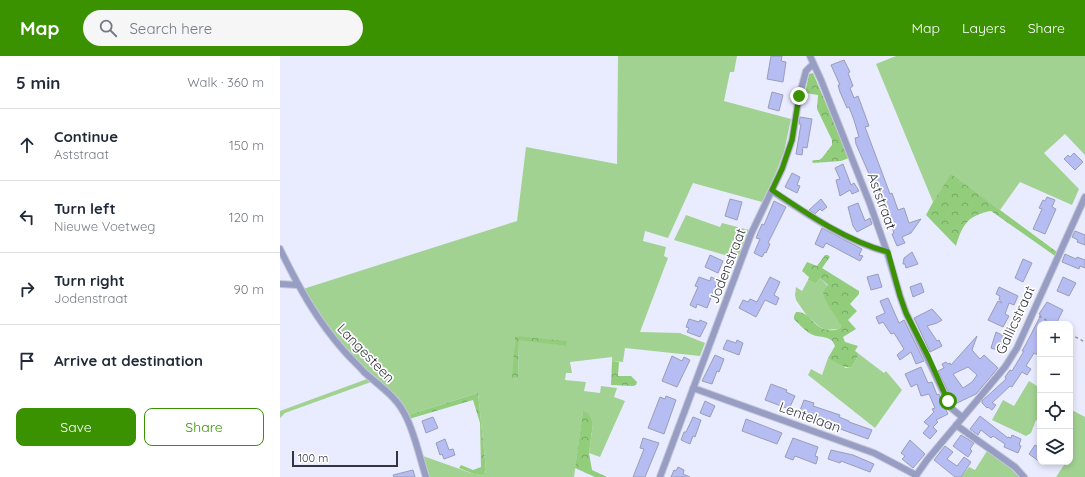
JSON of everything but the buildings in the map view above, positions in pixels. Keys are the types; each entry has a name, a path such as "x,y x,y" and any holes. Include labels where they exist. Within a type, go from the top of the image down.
{"street":[{"name":"Aststraat","path":"810,56 852,157 888,252 906,313 951,408 962,417"},
{"name":"Jodenstraat","path":"660,477 752,234 782,169 792,140 799,96 806,71 813,64"},
{"path":"772,190 820,223 876,249 888,252"},
{"name":"Gallicstraat","path":"915,476 926,460 1005,367 1017,348 1085,197"},
{"name":"Langesteen","path":"280,249 297,285 317,317 344,351 387,392 402,410 408,420 426,477"},
{"path":"280,284 297,285"},
{"name":"Lentelaan","path":"694,388 874,453 915,476"},
{"path":"956,425 1015,467 1024,477"}],"path":[{"path":"1034,313 1048,321"},
{"path":"1073,336 1085,342"}],"green space":[{"path":"618,56 737,56 734,72 730,72 724,101 791,119 784,152 762,202 693,183 668,238 645,231 643,241 666,247 664,256 668,258 640,332 680,333 705,343 700,356 625,348 623,362 612,361 612,357 570,362 572,373 566,373 565,380 586,382 584,391 600,393 601,386 617,388 614,397 625,401 600,457 589,453 593,423 583,412 574,477 429,477 423,456 474,474 481,474 485,472 478,393 408,415 399,401 354,357 338,339 316,310 303,289 517,221 526,147 617,164","holes":["515,336 567,346 519,339 518,378 513,379"]},
{"path":"896,56 1085,56 1085,155 1065,134 1044,153 1079,189 1072,205 1020,182 1000,210 951,175 933,202 876,64"},
{"path":"813,73 849,158 841,161 813,163 812,161 822,158 832,145 832,140 817,109 818,95 805,93 809,74"},
{"path":"951,174 1057,252 1055,256 991,211 977,215 967,222 961,232 956,246 926,215"},
{"path":"686,215 720,227 722,223 749,230 738,259 674,240"},
{"path":"825,255 830,257 822,268 859,291 859,294 850,304 857,311 848,320 856,329 843,337 845,342 858,346 855,351 859,354 852,367 843,366 828,358 835,346 833,342 828,338 809,333 794,319 796,312 801,312 824,329 839,329 841,326 824,297 823,292 828,285 820,278 816,284 808,280 809,277 802,271 807,262 817,266"},
{"path":"820,278 828,286 824,292 840,322 841,326 839,329 826,330 820,327 807,316 796,300 796,287 802,291 808,280 816,284"},
{"path":"515,336 567,341 566,346 519,340 518,378 512,379"},
{"path":"859,354 884,373 886,371 902,390 875,428 808,375 811,369 822,375 828,358 846,368 852,367"},
{"path":"612,361 619,362 618,376 631,376 637,382 636,385 611,385"},
{"path":"367,379 371,382 285,413 280,418 280,411"},
{"path":"1029,381 1037,386 1037,420 1031,433 1026,436 992,420 1003,400 1014,406"},
{"path":"478,393 486,470 483,474 474,474 459,468 461,465 473,470 481,467 480,423 473,400 409,419 408,415"},
{"path":"583,411 588,413 593,423 589,453 592,470 607,477 595,477 575,468"},
{"path":"1073,411 1085,417 1085,477 1056,477 1064,465 1073,465"},
{"path":"987,451 1009,466 1019,477 961,477 969,467 975,470"}],"route":[{"path":"799,96 792,140 782,169 772,190 820,223 876,249 888,252 906,313 928,356 948,401"}]}
